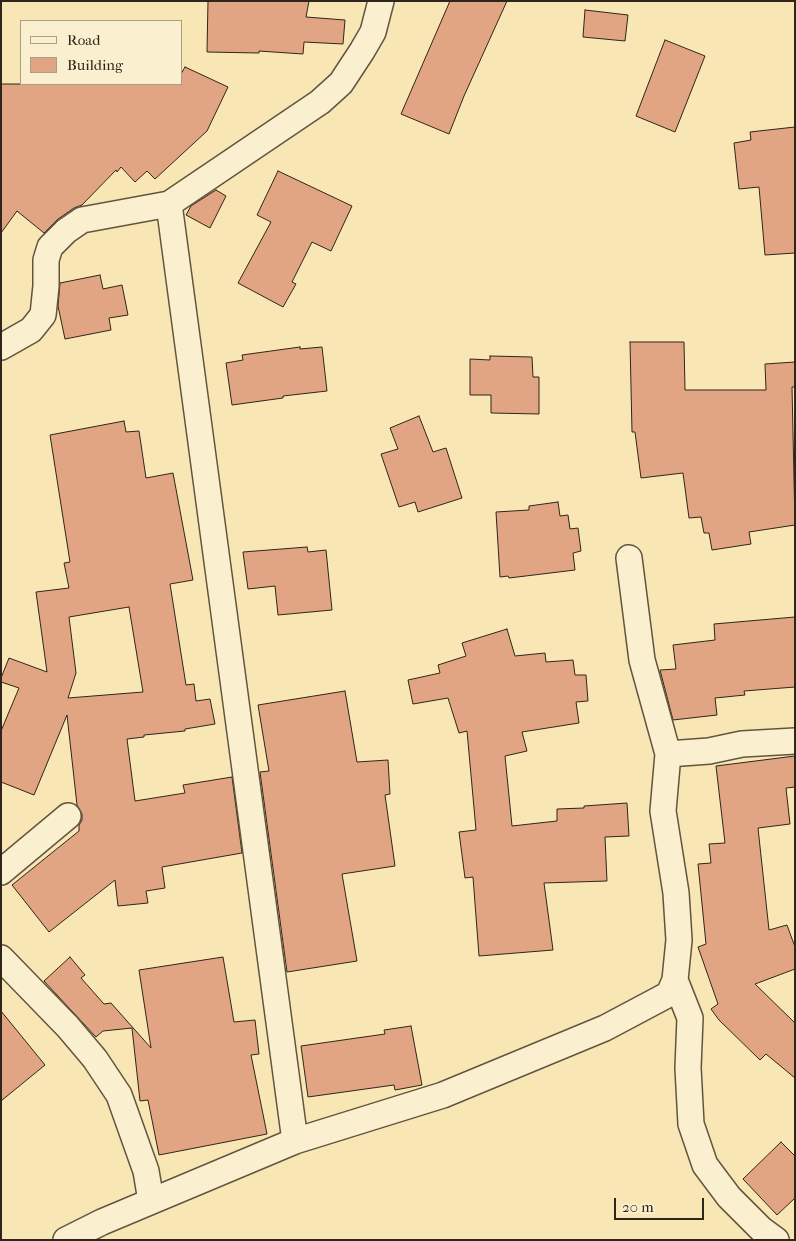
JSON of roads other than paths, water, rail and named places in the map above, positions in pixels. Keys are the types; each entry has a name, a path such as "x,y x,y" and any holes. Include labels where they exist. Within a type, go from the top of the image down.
{"street":[{"path":"1,347 31,330 42,315 46,286 46,260 50,247 66,231 82,220 169,204 320,102 341,84 374,32 381,1"},
{"path":"169,204 295,1141"},
{"path":"66,1240 151,1201 295,1141 443,1095 605,1028 669,994 675,980 679,940 677,902 663,811 668,754 642,660 629,558"},
{"path":"668,754 709,751 742,744 795,741"},
{"path":"1,872 68,816"},
{"path":"1,958 74,1034 95,1059 119,1095 146,1171 151,1201"},
{"path":"675,980 690,1018 688,1068 691,1124 705,1164 729,1197 761,1229 776,1240"}]}
